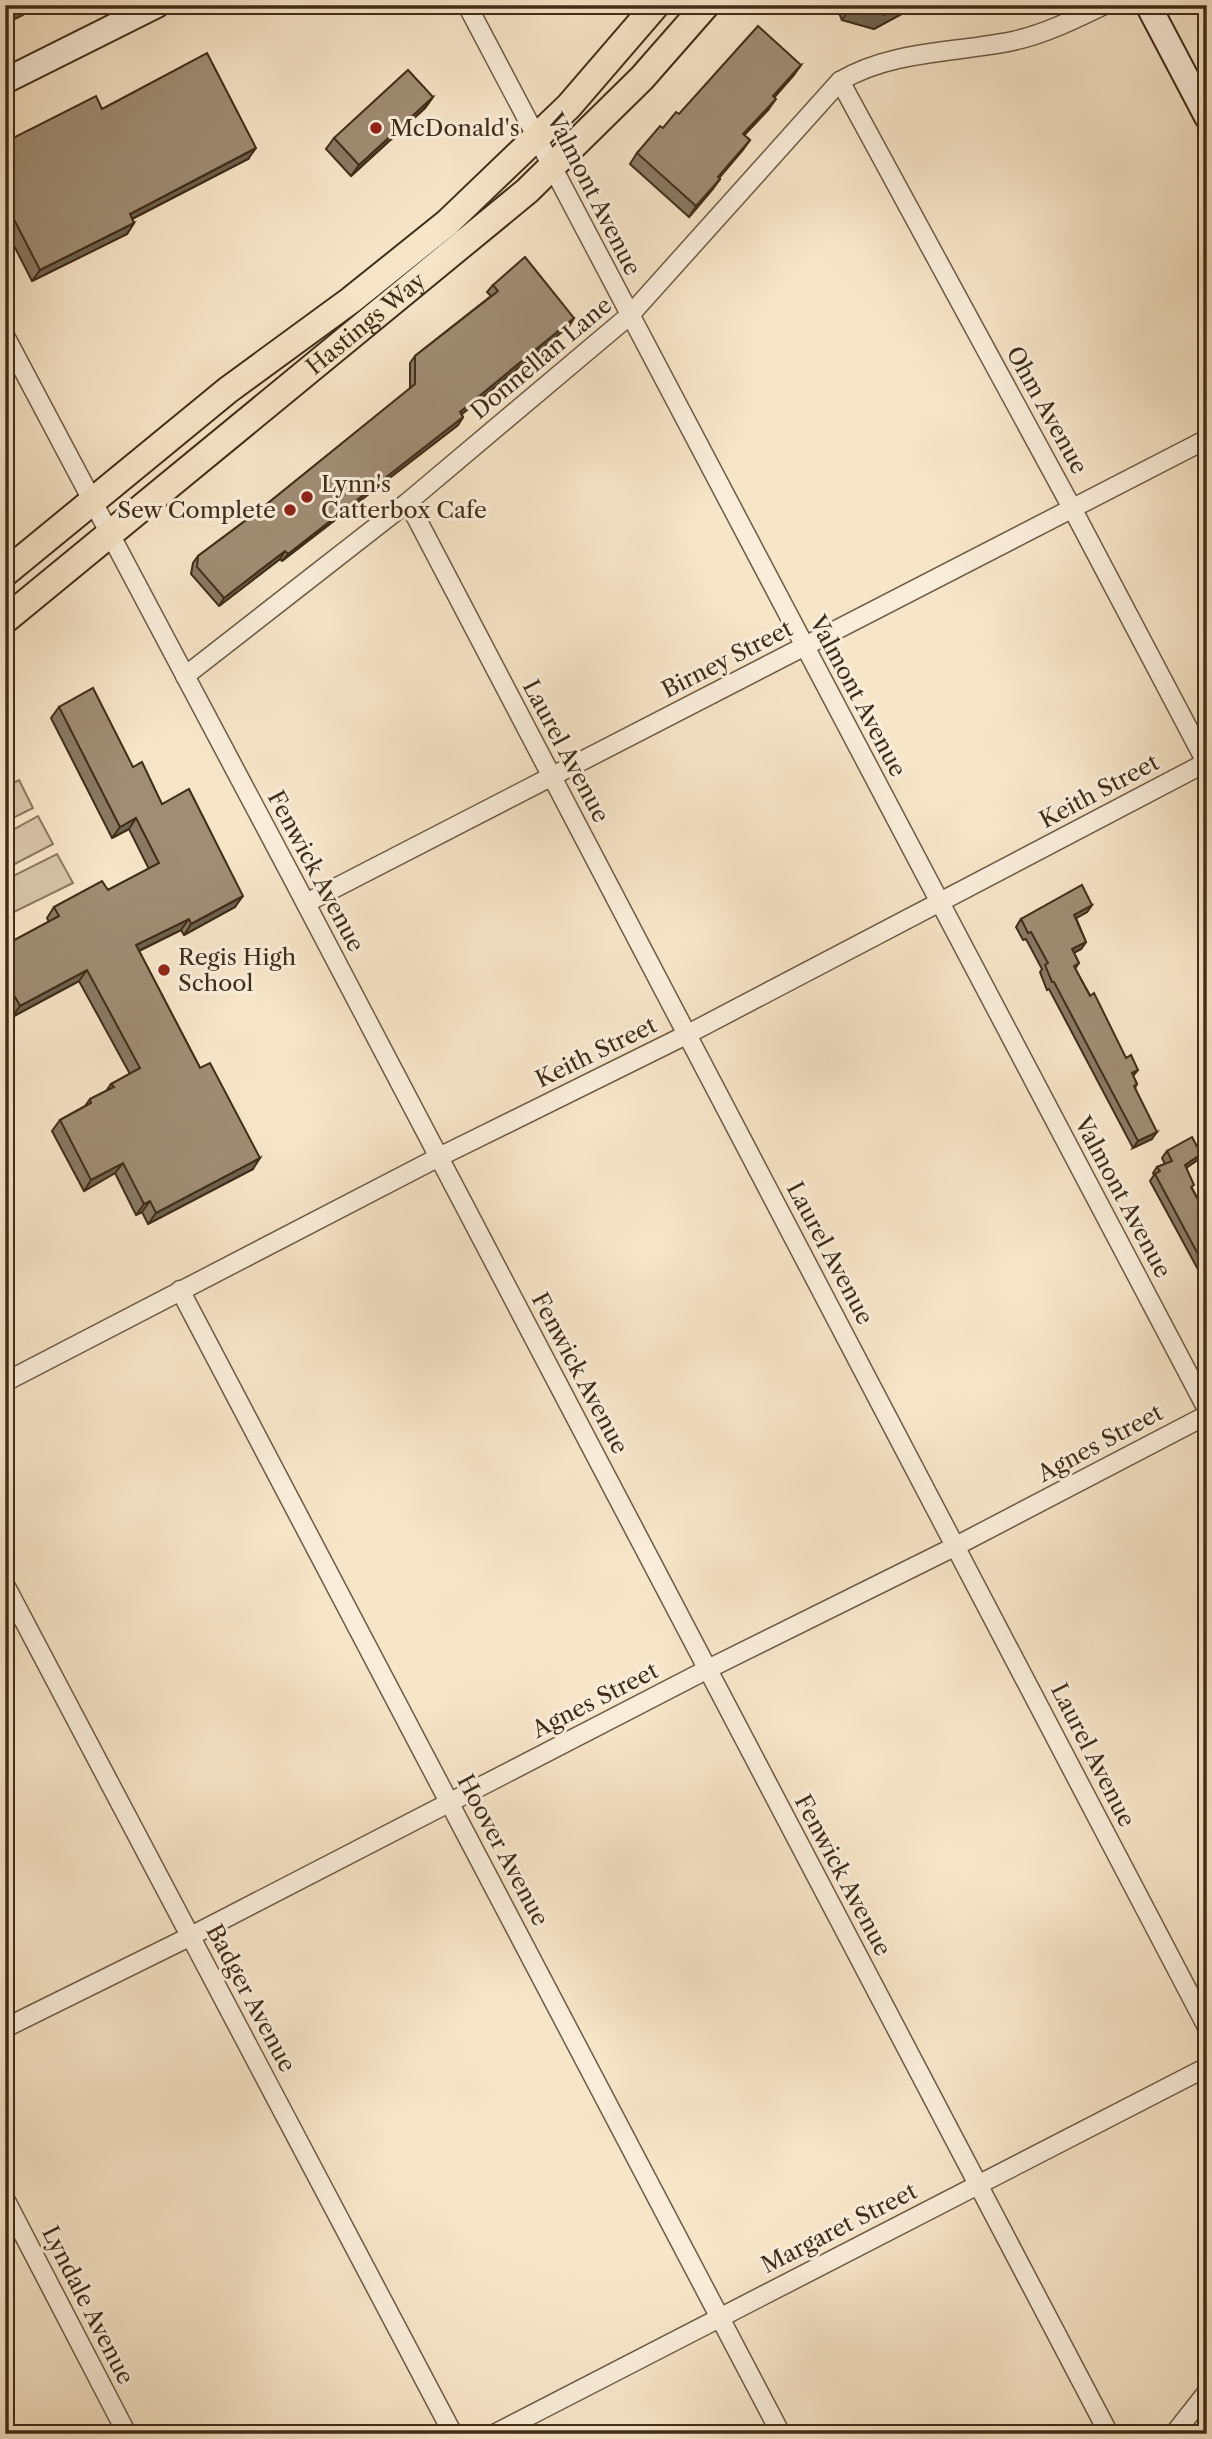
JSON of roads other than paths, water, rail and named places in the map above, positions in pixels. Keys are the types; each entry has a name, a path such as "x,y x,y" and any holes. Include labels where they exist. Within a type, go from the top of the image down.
{"main road":[{"name":"Hastings Way","path":"5,573 228,390 351,300 436,231 537,138 609,61 656,5"},
{"name":"Hastings Way","path":"5,620 552,169 642,78 706,5"}],"street":[{"name":"Valmont Avenue","path":"467,5 1207,1409"},
{"name":"Donnellan Lane","path":"185,676 408,502 630,315 840,81 871,66 907,56 1031,36 1104,5"},
{"path":"1148,5 1207,117"},
{"path":"5,81 153,6"},
{"name":"Ohm Avenue","path":"840,81 1207,763"},
{"name":"Fenwick Avenue","path":"5,336 306,903 1109,2434"},
{"name":"Birney Street","path":"306,903 1207,439"},
{"name":"Laurel Avenue","path":"408,502 1207,2027"},
{"name":"Keith Street","path":"5,1382 439,1157 688,1034 1207,763"},
{"name":"Hoover Avenue","path":"180,1290 780,2434"},
{"name":"Agnes Street","path":"5,2028 191,1936 708,1669 956,1546 1207,1415"},
{"name":"Badger Avenue","path":"5,1585 453,2434"},
{"name":"Margaret Street","path":"494,2434 1207,2067"},
{"name":"Lyndale Avenue","path":"5,2199 127,2434"},
{"path":"1174,2434 1207,2392"}],"place":[{"name":"McDonald's","path":"376,128"},
{"name":"Lynn's Catterbox Cafe","path":"307,497"},
{"name":"Sew Complete","path":"290,510"},
{"name":"Regis High School","path":"164,970"}]}
